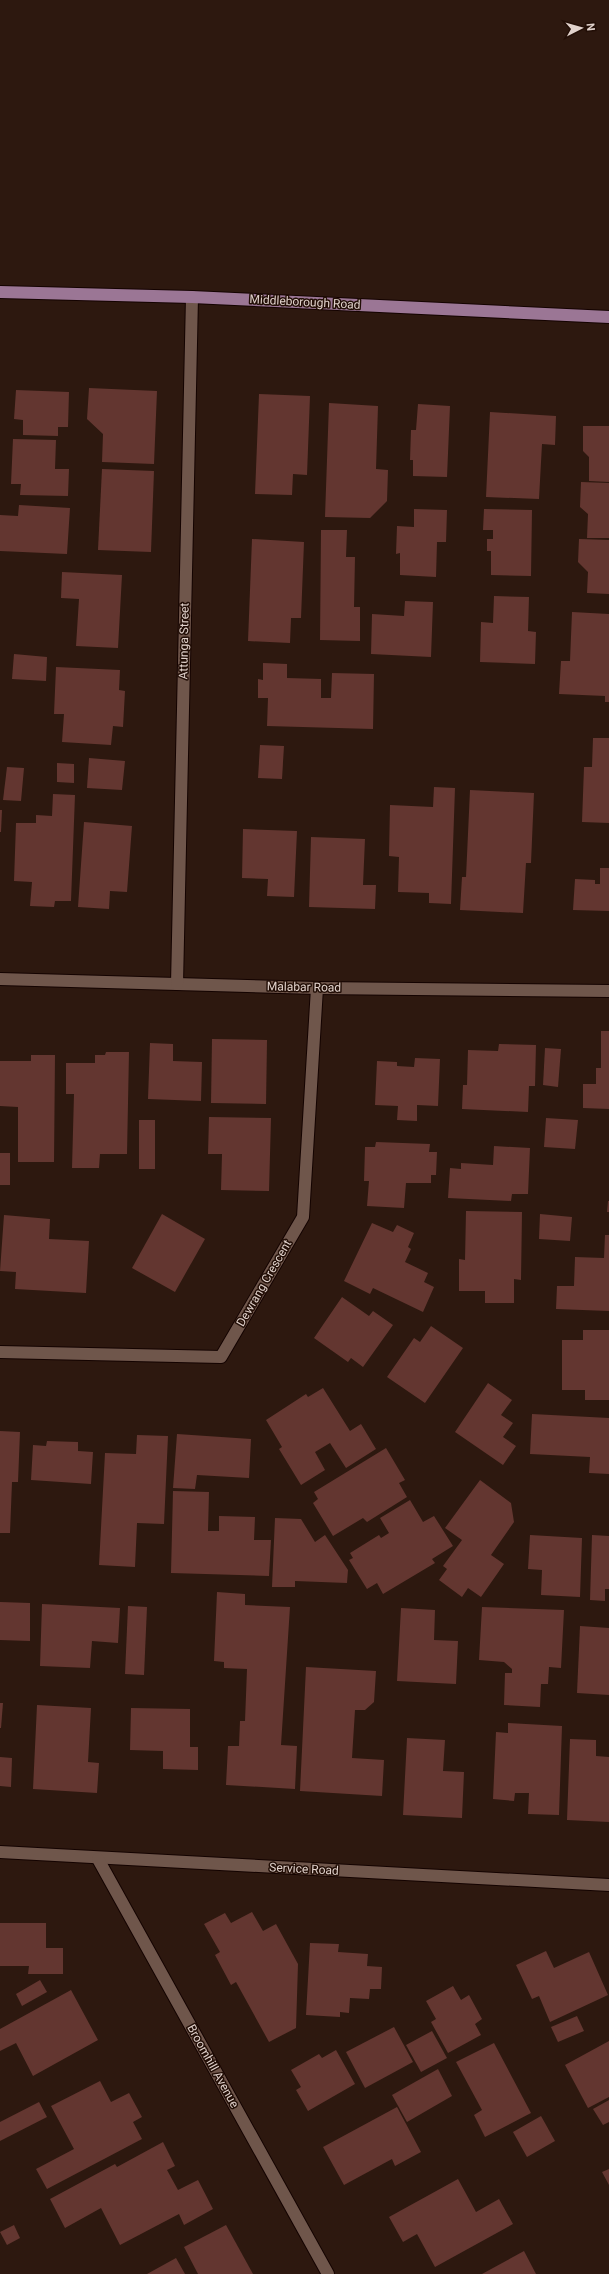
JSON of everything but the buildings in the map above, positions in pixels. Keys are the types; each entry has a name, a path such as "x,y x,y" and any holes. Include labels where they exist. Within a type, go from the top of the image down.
{"main road":[{"name":"Middleborough Road","path":"0,292 192,297 609,317"}],"street":[{"name":"Attunga Street","path":"177,984 192,297"},
{"name":"Malabar Road","path":"0,979 318,988 609,992"},
{"name":"Dewrang Crescent","path":"0,1352 221,1357 303,1218 318,988"},
{"name":"Service Road","path":"0,1852 98,1859 609,1885"},
{"name":"Broomhill Avenue","path":"98,1859 328,2274"}]}
